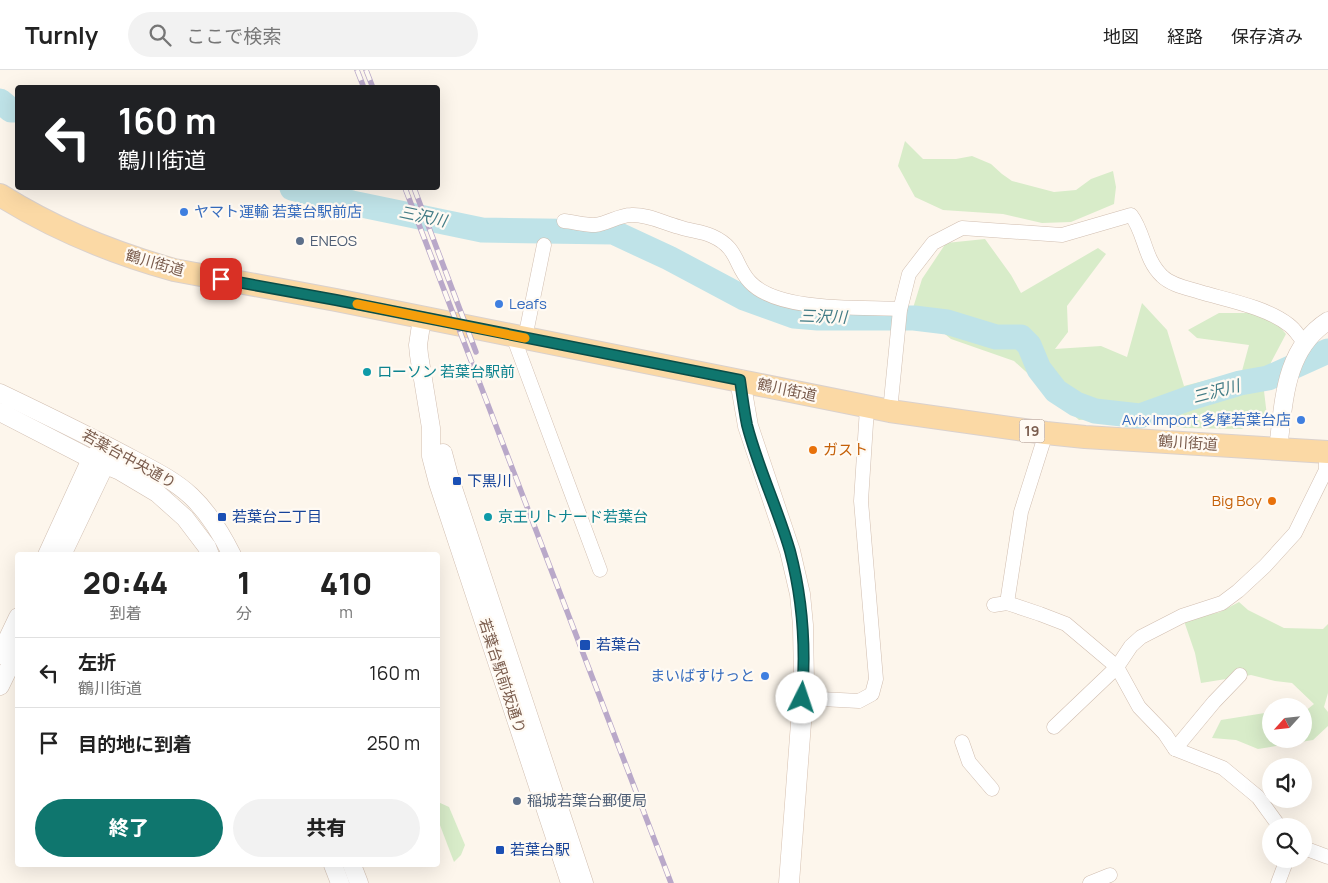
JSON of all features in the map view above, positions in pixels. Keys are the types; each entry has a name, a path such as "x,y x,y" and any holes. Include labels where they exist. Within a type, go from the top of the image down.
{"main road":[{"name":"鶴川街道","path":"0,194 18,206 78,237 143,261 197,275 740,380 867,408 1046,433 1327,452"},
{"path":"740,380 748,426 790,551 800,594 804,625 802,698 788,883"}],"street":[{"path":"564,221 595,225 630,214 646,216 680,228 700,231 714,236 732,249 748,281 760,291 780,299 800,304 900,310"},
{"path":"890,411 900,310 909,274 933,243 962,228 1062,235 1131,215 1136,222 1146,253 1162,276 1178,286 1245,305 1273,316 1290,326 1302,345"},
{"path":"544,245 519,337 600,570"},
{"path":"422,318 418,344 431,428"},
{"path":"1278,448 1289,374 1302,345 1328,321"},
{"name":"若葉台中央通り","path":"0,393 106,444 170,480 190,495 207,513 230,552"},
{"path":"802,698 859,702 872,694 876,680 862,501 867,408"},
{"name":"若葉台中央通り","path":"0,412 98,462 120,471 157,493 185,518 208,552"},
{"name":"若葉台駅前坂通り","path":"431,428 434,468 570,883"},
{"name":"若葉台駅前坂通り","path":"431,428 443,452 453,488 584,883"},
{"path":"1046,433 1021,512 1001,604 1040,614 1066,624 1116,667 1138,708 1165,734 1175,749 1223,768 1258,797 1272,818"},
{"path":"63,552 106,444"},
{"path":"1054,727 1116,667 1131,646 1141,637 1182,616 1222,603 1265,566 1295,533 1326,470 1327,452"},
{"path":"49,552 98,462"},
{"path":"0,655 15,623"},
{"path":"0,686 15,655"},
{"path":"1175,749 1214,702 1240,675"},
{"path":"962,742 969,762 992,790"},
{"path":"1312,851 1328,857"},
{"path":"334,867 340,883"},
{"path":"353,867 359,883"},
{"path":"1278,883 1284,868"},
{"path":"1090,883 1110,875"}],"green space":[{"path":"905,141 923,159 956,159 972,156 991,164 1012,181 1054,192 1076,190 1091,179 1113,171 1116,187 1114,204 1071,222 1042,223 1003,214 943,210 915,197 898,166"},
{"path":"985,239 1011,275 1021,293 1098,248 1106,254 1067,306 1068,332 1055,349 1101,346 1127,357 1142,303 1167,330 1184,386 1242,371 1249,345 1197,338 1188,330 1219,313 1249,313 1270,316 1286,334 1268,368 1264,391 1267,416 1242,429 1185,428 1126,417 1079,420 1014,361 951,339 913,308 922,279 946,243"},
{"path":"1239,602 1248,610 1284,628 1323,629 1328,624 1328,693 1324,707 1328,712 1328,726 1313,740 1312,706 1314,704 1312,698 1308,698 1292,683 1251,675 1201,683 1195,653 1184,621 1220,612"},
{"path":"1262,713 1262,748 1264,748 1258,749 1236,740 1212,738 1221,720"},
{"path":"440,803 449,807 465,845 461,855 454,862 440,825"}],"waterway":[{"name":"三沢川","path":"0,101 11,110 15,110"},
{"name":"三沢川","path":"300,190 352,203 482,230 613,232 669,258 744,298 794,316 818,318 914,318 947,322 996,337 1021,337 1029,345 1039,369 1056,391 1076,404 1095,411 1140,416 1240,383 1268,378 1328,351"}],"railway":[{"path":"357,70 363,85"},
{"path":"366,70 372,85"},
{"path":"406,190 671,883"},
{"path":"415,190 476,352"}],"slow traffic":[{"path":"357,304 525,338"}],"place":[{"name":"ヤマト運輸 若葉台駅前店","path":"184,212"},
{"name":"ENEOS","path":"300,241"},
{"name":"Leafs","path":"499,304"},
{"name":"ローソン 若葉台駅前","path":"367,372"},
{"name":"Avix Import 多摩若葉台店","path":"1301,420"},
{"name":"ガスト","path":"813,450"},
{"name":"下黒川","path":"457,481"},
{"name":"Big Boy","path":"1272,501"},
{"name":"若葉台二丁目","path":"222,517"},
{"name":"京王リトナード若葉台","path":"488,517"},
{"name":"若葉台","path":"585,645"},
{"name":"まいばすけっと","path":"765,676"},
{"name":"稲城若葉台郵便局","path":"517,801"},
{"name":"若葉台駅","path":"500,850"}],"route":[{"path":"221,279 740,380 748,426 790,551 800,594 804,625 804,683 802,698"}]}
